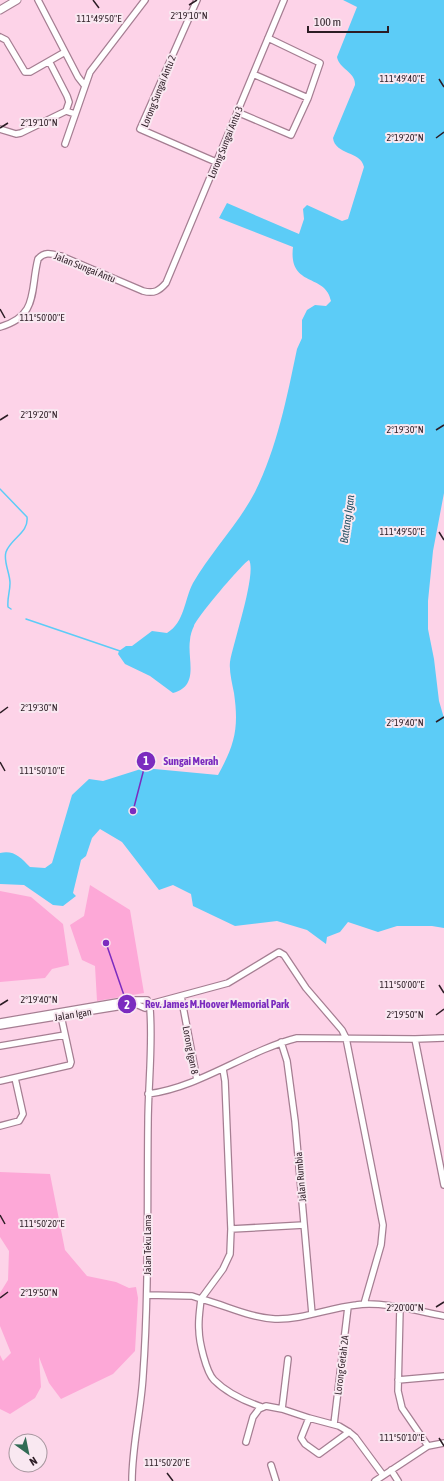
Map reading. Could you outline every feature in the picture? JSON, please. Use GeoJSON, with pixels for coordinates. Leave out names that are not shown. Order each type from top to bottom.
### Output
{"type":"FeatureCollection","features":[{"type":"Feature","properties":{"kind":"main road"},"geometry":{"type":"LineString","coordinates":[[0,10],[16,0]]}},
{"type":"Feature","properties":{"kind":"street"},"geometry":{"type":"LineString","coordinates":[[38,0],[65,52],[85,86]]}},
{"type":"Feature","properties":{"kind":"street"},"geometry":{"type":"LineString","coordinates":[[65,144],[90,72],[145,0]]}},
{"type":"Feature","properties":{"kind":"street","name":"Lorong Sungai Antu 2"},"geometry":{"type":"LineString","coordinates":[[197,0],[140,130],[216,162]]}},
{"type":"Feature","properties":{"kind":"street","name":"Lorong Sungai Antu 3"},"geometry":{"type":"LineString","coordinates":[[166,283],[284,0]]}},
{"type":"Feature","properties":{"kind":"street"},"geometry":{"type":"LineString","coordinates":[[0,37],[6,40],[25,72],[30,72],[65,52]]}},
{"type":"Feature","properties":{"kind":"street"},"geometry":{"type":"LineString","coordinates":[[237,112],[291,136],[308,98],[320,63],[268,38]]}},
{"type":"Feature","properties":{"kind":"street"},"geometry":{"type":"LineString","coordinates":[[49,61],[67,96],[69,102],[66,111]]}},
{"type":"Feature","properties":{"kind":"street"},"geometry":{"type":"LineString","coordinates":[[253,74],[308,98]]}},
{"type":"Feature","properties":{"kind":"street"},"geometry":{"type":"LineString","coordinates":[[0,129],[16,134],[21,133],[66,111],[75,114]]}},
{"type":"Feature","properties":{"kind":"street","name":"Jalan Sungai Antu"},"geometry":{"type":"LineString","coordinates":[[0,328],[16,321],[29,307],[32,299],[38,259],[42,255],[48,253],[61,256],[143,291],[151,293],[160,290],[166,283]]}},
{"type":"Feature","properties":{"kind":"street"},"geometry":{"type":"LineString","coordinates":[[154,1003],[152,1000],[148,1000],[144,1003],[148,1008],[152,1007],[154,1003],[228,983],[278,952],[284,955],[322,1008],[342,1030],[346,1038],[383,1225],[382,1245],[364,1304]]}},
{"type":"Feature","properties":{"kind":"street","name":"Lorong Igan 8"},"geometry":{"type":"LineString","coordinates":[[181,996],[197,1080]]}},
{"type":"Feature","properties":{"kind":"street","name":"Jalan Igan"},"geometry":{"type":"LineString","coordinates":[[0,1022],[129,1000],[148,1000]]}},
{"type":"Feature","properties":{"kind":"street","name":"Jalan Igan"},"geometry":{"type":"LineString","coordinates":[[0,1026],[129,1005],[138,1005],[148,1008]]}},
{"type":"Feature","properties":{"kind":"street","name":"Jalan Teku Lama"},"geometry":{"type":"LineString","coordinates":[[132,1481],[132,1464],[142,1388],[147,1319],[148,1094],[151,1027],[148,1008]]}},
{"type":"Feature","properties":{"kind":"street"},"geometry":{"type":"LineString","coordinates":[[0,1081],[70,1065],[71,1062],[61,1016]]}},
{"type":"Feature","properties":{"kind":"street"},"geometry":{"type":"LineString","coordinates":[[0,1046],[65,1035]]}},
{"type":"Feature","properties":{"kind":"street"},"geometry":{"type":"LineString","coordinates":[[148,1094],[160,1092],[197,1080],[281,1042],[298,1038],[444,1038]]}},
{"type":"Feature","properties":{"kind":"street"},"geometry":{"type":"LineString","coordinates":[[415,1039],[444,1185]]}},
{"type":"Feature","properties":{"kind":"street","name":"Jalan Rumbia"},"geometry":{"type":"LineString","coordinates":[[281,1042],[287,1061],[295,1121],[312,1314]]}},
{"type":"Feature","properties":{"kind":"street"},"geometry":{"type":"LineString","coordinates":[[223,1069],[225,1081],[231,1229],[229,1258],[201,1299],[199,1330],[204,1355],[213,1379],[246,1402],[262,1407],[266,1406],[282,1409],[334,1424],[349,1432],[356,1437],[383,1475]]}},
{"type":"Feature","properties":{"kind":"street"},"geometry":{"type":"LineString","coordinates":[[0,1126],[19,1121],[23,1114],[15,1078]]}},
{"type":"Feature","properties":{"kind":"street"},"geometry":{"type":"LineString","coordinates":[[231,1229],[304,1225]]}},
{"type":"Feature","properties":{"kind":"street"},"geometry":{"type":"LineString","coordinates":[[147,1295],[192,1296],[259,1317],[273,1319],[312,1314],[364,1304],[400,1308],[444,1316]]}},
{"type":"Feature","properties":{"kind":"street","name":"Lorong Getah 2A"},"geometry":{"type":"LineString","coordinates":[[334,1424],[348,1306]]}},
{"type":"Feature","properties":{"kind":"street"},"geometry":{"type":"LineString","coordinates":[[400,1308],[398,1380],[400,1402],[402,1408],[428,1446]]}},
{"type":"Feature","properties":{"kind":"street"},"geometry":{"type":"LineString","coordinates":[[282,1409],[288,1359]]}},
{"type":"Feature","properties":{"kind":"street"},"geometry":{"type":"LineString","coordinates":[[398,1380],[444,1376]]}},
{"type":"Feature","properties":{"kind":"street"},"geometry":{"type":"LineString","coordinates":[[246,1442],[253,1417],[262,1407]]}},
{"type":"Feature","properties":{"kind":"street"},"geometry":{"type":"LineString","coordinates":[[309,1418],[301,1438],[305,1444],[319,1454],[349,1432]]}},
{"type":"Feature","properties":{"kind":"street"},"geometry":{"type":"LineString","coordinates":[[375,1481],[428,1446],[444,1443]]}},
{"type":"Feature","properties":{"kind":"street"},"geometry":{"type":"LineString","coordinates":[[271,1465],[276,1481]]}},
{"type":"Feature","properties":{"kind":"street"},"geometry":{"type":"LineString","coordinates":[[391,1470],[399,1480]]}},
{"type":"Feature","properties":{"kind":"shaded area"},"geometry":{"type":"Polygon","coordinates":[[[90,885],[130,910],[144,993],[97,1001],[95,966],[82,960],[70,925],[84,916],[90,885]]]}},
{"type":"Feature","properties":{"kind":"shaded area"},"geometry":{"type":"Polygon","coordinates":[[[0,891],[31,897],[63,924],[69,965],[52,969],[45,978],[0,982],[0,891]]]}},
{"type":"Feature","properties":{"kind":"shaded area"},"geometry":{"type":"Polygon","coordinates":[[[0,1172],[50,1174],[65,1250],[87,1276],[116,1282],[129,1288],[136,1287],[138,1298],[135,1351],[113,1374],[61,1399],[49,1383],[39,1357],[41,1387],[35,1398],[10,1414],[0,1409],[0,1355],[3,1361],[11,1353],[0,1326],[0,1293],[8,1280],[9,1251],[0,1237],[0,1172]]]}},
{"type":"Feature","properties":{"kind":"water","name":"Batang Igan"},"geometry":{"type":"Polygon","coordinates":[[[343,0],[444,0],[444,493],[433,551],[428,601],[428,629],[434,659],[439,701],[444,718],[444,928],[432,926],[397,926],[378,932],[348,922],[340,932],[327,937],[326,944],[307,930],[277,921],[235,926],[193,906],[191,894],[173,885],[159,890],[122,842],[100,829],[92,838],[86,856],[81,860],[73,893],[76,896],[63,906],[53,905],[24,885],[0,884],[0,853],[13,853],[20,857],[30,867],[45,868],[52,863],[72,795],[89,779],[103,781],[144,768],[218,775],[232,745],[236,726],[236,716],[230,673],[230,662],[250,579],[251,567],[249,560],[220,591],[194,626],[190,638],[189,678],[187,685],[181,690],[173,693],[150,676],[125,664],[118,654],[119,651],[126,646],[132,646],[152,631],[167,633],[173,628],[181,617],[193,583],[248,504],[263,475],[275,440],[297,349],[302,338],[302,320],[307,310],[315,305],[326,306],[331,301],[328,292],[302,275],[296,269],[293,260],[293,247],[219,218],[227,203],[299,234],[304,219],[303,209],[307,205],[342,221],[348,219],[364,167],[358,158],[338,147],[333,138],[355,85],[353,77],[341,65],[337,57],[357,7],[343,0]]]}},
{"type":"Feature","properties":{"kind":"waterway"},"geometry":{"type":"LineString","coordinates":[[0,489],[27,517],[27,523],[23,531],[8,547],[5,556],[10,583],[8,607],[11,609]]}},
{"type":"Feature","properties":{"kind":"waterway"},"geometry":{"type":"LineString","coordinates":[[26,619],[120,651]]}},
{"type":"Feature","properties":{"kind":"place","name":"Sungai Merah"},"geometry":{"type":"Point","coordinates":[133,811]}},
{"type":"Feature","properties":{"kind":"place","name":"Rev. James M.Hoover Memorial Park"},"geometry":{"type":"Point","coordinates":[106,943]}}]}
